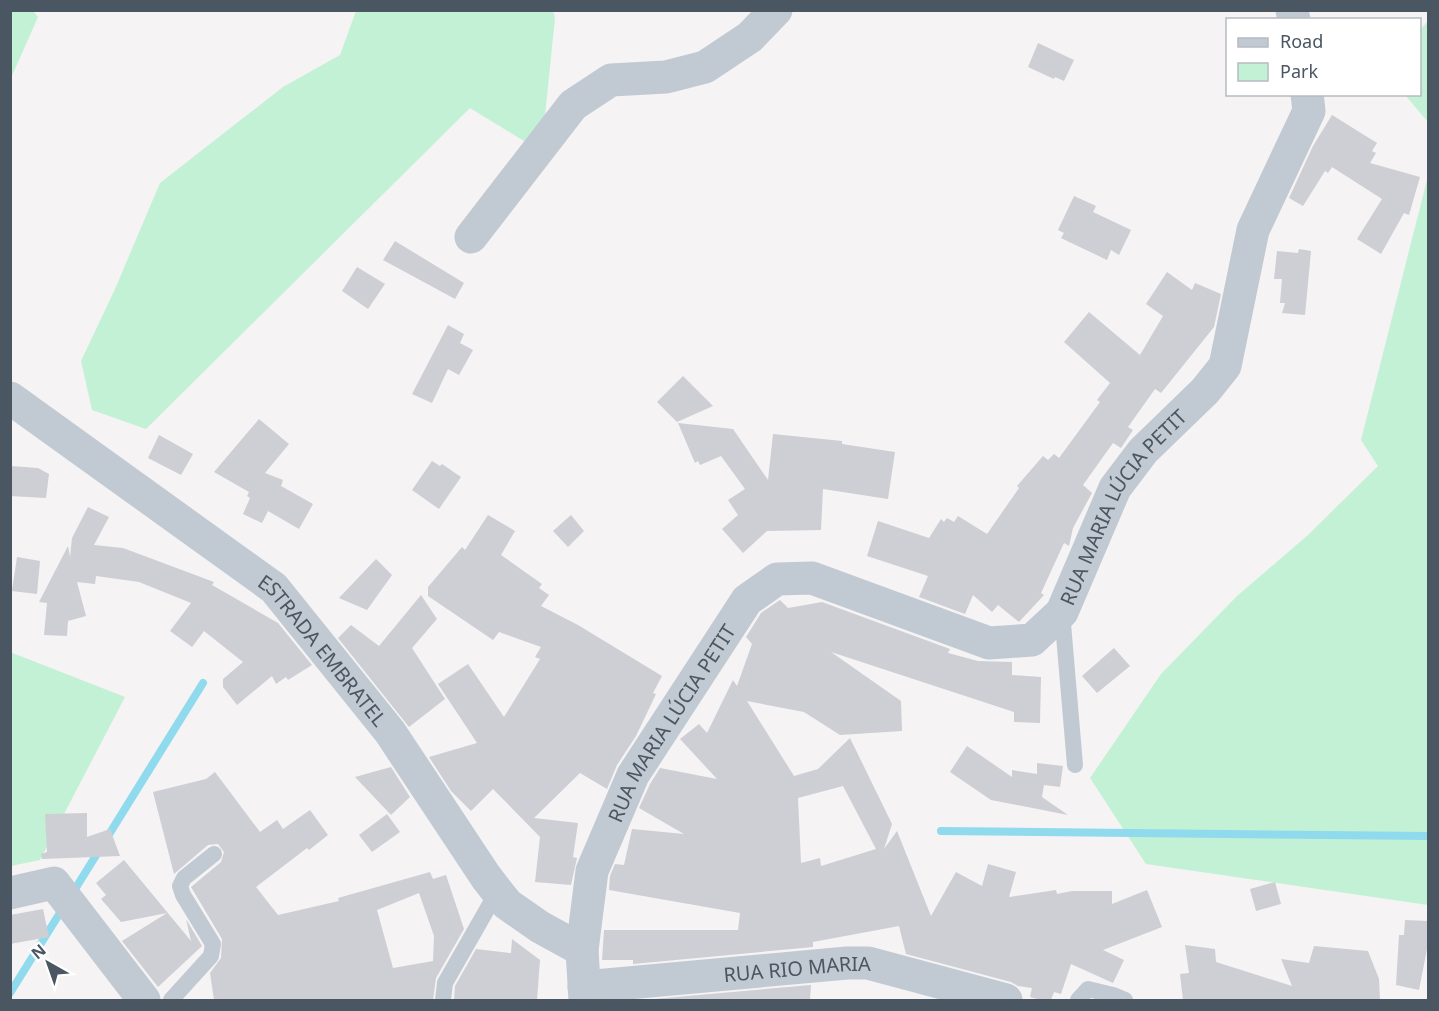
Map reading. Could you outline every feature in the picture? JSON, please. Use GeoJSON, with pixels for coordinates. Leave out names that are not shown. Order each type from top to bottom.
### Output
{"type":"FeatureCollection","features":[{"type":"Feature","properties":{"kind":"street"},"geometry":{"type":"LineString","coordinates":[[471,237],[573,105],[611,80],[666,77],[705,67],[750,37],[776,10]]}},
{"type":"Feature","properties":{"kind":"street","name":"RUA MARIA LÚCIA PETIT"},"geometry":{"type":"LineString","coordinates":[[585,994],[582,950],[592,871],[633,775],[747,600],[777,579],[812,578],[989,643],[1032,640],[1062,612],[1115,488],[1143,451],[1205,391],[1226,366],[1253,230],[1310,111],[1306,96]]}},
{"type":"Feature","properties":{"kind":"street","name":"ESTRADA EMBRATEL"},"geometry":{"type":"LineString","coordinates":[[10,398],[274,588],[390,732],[507,904],[540,927],[582,950]]}},
{"type":"Feature","properties":{"kind":"street"},"geometry":{"type":"LineString","coordinates":[[10,893],[54,883],[144,1000]]}},
{"type":"Feature","properties":{"kind":"street","name":"RUA RIO MARIA"},"geometry":{"type":"LineString","coordinates":[[585,994],[848,963],[868,963],[1006,1000]]}},
{"type":"Feature","properties":{"kind":"lane"},"geometry":{"type":"LineString","coordinates":[[1062,612],[1075,765]]}},
{"type":"Feature","properties":{"kind":"lane"},"geometry":{"type":"LineString","coordinates":[[171,1000],[211,956],[213,944],[183,895],[180,886],[184,878],[214,854]]}},
{"type":"Feature","properties":{"kind":"lane"},"geometry":{"type":"LineString","coordinates":[[443,1000],[445,983],[497,892]]}},
{"type":"Feature","properties":{"kind":"lane"},"geometry":{"type":"LineString","coordinates":[[1078,1000],[1088,989],[1125,1000]]}},
{"type":"Feature","properties":{"kind":"green space"},"geometry":{"type":"Polygon","coordinates":[[[11,10],[33,11],[38,17],[11,78],[11,10]]]}},
{"type":"Feature","properties":{"kind":"green space"},"geometry":{"type":"Polygon","coordinates":[[[356,11],[553,11],[555,18],[544,125],[529,144],[470,108],[146,429],[92,410],[81,361],[115,289],[160,183],[283,87],[340,55],[356,11]]]}},
{"type":"Feature","properties":{"kind":"green space"},"geometry":{"type":"Polygon","coordinates":[[[1428,21],[1428,122],[1406,96],[1421,96],[1421,29],[1428,21]]]}},
{"type":"Feature","properties":{"kind":"green space"},"geometry":{"type":"Polygon","coordinates":[[[1428,176],[1428,905],[1146,864],[1090,778],[1161,674],[1237,596],[1308,535],[1378,466],[1361,440],[1428,176]]]}},
{"type":"Feature","properties":{"kind":"green space"},"geometry":{"type":"Polygon","coordinates":[[[10,652],[125,697],[40,860],[11,866],[10,652]]]}},
{"type":"Feature","properties":{"kind":"building"},"geometry":{"type":"Polygon","coordinates":[[[1038,43],[1074,60],[1064,81],[1028,67],[1038,43]]]}},
{"type":"Feature","properties":{"kind":"building"},"geometry":{"type":"Polygon","coordinates":[[[1332,115],[1377,143],[1372,151],[1376,153],[1370,163],[1420,177],[1409,215],[1404,213],[1381,254],[1357,239],[1382,199],[1332,167],[1328,173],[1325,171],[1303,206],[1289,198],[1313,146],[1332,115]]]}},
{"type":"Feature","properties":{"kind":"building"},"geometry":{"type":"Polygon","coordinates":[[[1074,196],[1096,206],[1093,212],[1131,230],[1119,255],[1111,250],[1107,260],[1061,238],[1064,233],[1058,230],[1074,196]]]}},
{"type":"Feature","properties":{"kind":"building"},"geometry":{"type":"Polygon","coordinates":[[[395,241],[464,283],[455,299],[383,260],[395,241]]]}},
{"type":"Feature","properties":{"kind":"building"},"geometry":{"type":"Polygon","coordinates":[[[1299,249],[1311,251],[1305,315],[1282,313],[1285,303],[1280,303],[1282,279],[1274,279],[1277,251],[1298,253],[1299,249]]]}},
{"type":"Feature","properties":{"kind":"building"},"geometry":{"type":"Polygon","coordinates":[[[357,267],[385,284],[368,309],[342,291],[357,267]]]}},
{"type":"Feature","properties":{"kind":"building"},"geometry":{"type":"Polygon","coordinates":[[[1167,272],[1192,290],[1195,283],[1221,294],[1214,327],[1161,393],[1155,389],[1128,427],[1133,430],[1121,448],[1113,443],[1083,485],[1092,493],[1073,528],[1069,546],[1064,543],[1041,593],[1044,595],[1019,622],[998,605],[992,612],[973,595],[965,614],[919,597],[928,576],[867,556],[878,521],[929,538],[941,519],[944,522],[947,518],[954,522],[958,516],[987,534],[1019,488],[1017,486],[1043,456],[1048,460],[1054,454],[1059,458],[1100,402],[1097,400],[1110,383],[1064,342],[1089,312],[1140,355],[1163,316],[1146,304],[1167,272]]]}},
{"type":"Feature","properties":{"kind":"building"},"geometry":{"type":"Polygon","coordinates":[[[448,325],[464,334],[460,343],[473,350],[459,375],[448,369],[432,403],[412,394],[448,325]]]}},
{"type":"Feature","properties":{"kind":"building"},"geometry":{"type":"Polygon","coordinates":[[[683,376],[713,406],[677,422],[657,402],[683,376]]]}},
{"type":"Feature","properties":{"kind":"building"},"geometry":{"type":"Polygon","coordinates":[[[259,419],[289,444],[265,473],[283,480],[281,486],[313,504],[299,529],[268,511],[262,523],[243,514],[250,498],[247,496],[249,492],[214,472],[259,419]]]}},
{"type":"Feature","properties":{"kind":"building"},"geometry":{"type":"Polygon","coordinates":[[[678,423],[733,429],[768,480],[773,434],[842,441],[842,444],[895,452],[888,499],[823,489],[821,530],[767,531],[743,553],[722,529],[738,515],[728,500],[745,489],[721,456],[700,465],[698,461],[695,463],[678,423]]]}},
{"type":"Feature","properties":{"kind":"building"},"geometry":{"type":"Polygon","coordinates":[[[159,435],[193,454],[181,475],[148,458],[159,435]]]}},
{"type":"Feature","properties":{"kind":"building"},"geometry":{"type":"Polygon","coordinates":[[[432,461],[440,466],[442,464],[461,477],[439,509],[412,490],[432,461]]]}},
{"type":"Feature","properties":{"kind":"building"},"geometry":{"type":"Polygon","coordinates":[[[11,466],[38,468],[49,474],[46,498],[10,496],[11,466]]]}},
{"type":"Feature","properties":{"kind":"building"},"geometry":{"type":"Polygon","coordinates":[[[88,507],[109,517],[94,545],[123,548],[214,582],[212,585],[278,623],[312,665],[288,680],[286,677],[276,684],[272,676],[237,705],[223,687],[223,679],[243,662],[204,631],[192,647],[170,631],[191,603],[139,582],[96,576],[95,584],[77,582],[86,616],[68,621],[67,636],[44,635],[47,603],[39,602],[68,546],[70,557],[72,538],[88,507]]]}},
{"type":"Feature","properties":{"kind":"building"},"geometry":{"type":"Polygon","coordinates":[[[488,515],[515,531],[501,555],[542,584],[539,588],[549,595],[541,606],[578,625],[662,676],[636,736],[617,765],[607,789],[580,773],[534,818],[578,823],[573,857],[577,858],[571,885],[535,882],[540,837],[493,789],[471,811],[451,791],[429,757],[477,743],[438,684],[468,664],[504,717],[540,659],[535,657],[541,647],[499,632],[493,640],[428,596],[428,587],[462,547],[465,550],[488,515]]]}},
{"type":"Feature","properties":{"kind":"building"},"geometry":{"type":"Polygon","coordinates":[[[571,515],[584,531],[568,547],[553,531],[571,515]]]}},
{"type":"Feature","properties":{"kind":"building"},"geometry":{"type":"Polygon","coordinates":[[[17,557],[40,561],[37,594],[12,591],[17,557]]]}},
{"type":"Feature","properties":{"kind":"building"},"geometry":{"type":"Polygon","coordinates":[[[376,559],[392,575],[367,610],[339,598],[376,559]]]}},
{"type":"Feature","properties":{"kind":"building"},"geometry":{"type":"Polygon","coordinates":[[[421,595],[437,619],[412,648],[445,699],[409,727],[338,638],[351,625],[379,646],[421,595]]]}},
{"type":"Feature","properties":{"kind":"building"},"geometry":{"type":"Polygon","coordinates":[[[780,600],[788,608],[822,602],[950,649],[948,653],[978,661],[1012,662],[1012,675],[1041,677],[1040,723],[1014,722],[1014,712],[831,652],[901,701],[902,731],[840,735],[804,712],[747,701],[794,776],[818,769],[850,738],[892,824],[884,849],[897,831],[931,916],[956,872],[982,886],[988,864],[1016,872],[1009,897],[1056,890],[1057,894],[1072,891],[1112,891],[1112,904],[1147,890],[1162,927],[1103,950],[1124,960],[1113,983],[1071,964],[1061,994],[1054,992],[1051,1000],[1041,1000],[1030,997],[1032,988],[906,954],[899,926],[813,942],[813,947],[633,964],[633,960],[602,960],[604,930],[738,930],[740,913],[609,890],[610,876],[615,864],[624,865],[632,829],[684,834],[639,808],[660,768],[717,779],[680,739],[699,724],[707,733],[733,680],[737,686],[752,644],[746,637],[761,613],[780,600]],[[843,786],[798,798],[801,863],[820,858],[821,866],[876,849],[843,786]]]}},
{"type":"Feature","properties":{"kind":"building"},"geometry":{"type":"Polygon","coordinates":[[[1114,648],[1130,666],[1097,693],[1082,676],[1114,648]]]}},
{"type":"Feature","properties":{"kind":"building"},"geometry":{"type":"Polygon","coordinates":[[[967,746],[1012,777],[1012,770],[1037,774],[1037,763],[1063,766],[1060,787],[1044,785],[1042,797],[1068,815],[991,800],[950,772],[967,746]]]}},
{"type":"Feature","properties":{"kind":"building"},"geometry":{"type":"Polygon","coordinates":[[[391,767],[410,797],[391,815],[355,777],[391,767]]]}},
{"type":"Feature","properties":{"kind":"building"},"geometry":{"type":"Polygon","coordinates":[[[215,772],[260,832],[277,820],[283,829],[310,810],[328,835],[256,887],[278,915],[339,901],[338,898],[430,872],[433,879],[446,875],[464,929],[436,978],[433,1000],[214,1000],[210,973],[221,958],[222,939],[191,887],[221,862],[224,852],[218,844],[208,845],[174,874],[153,792],[206,779],[215,772]],[[419,893],[377,910],[393,968],[433,961],[434,936],[419,893]]]}},
{"type":"Feature","properties":{"kind":"building"},"geometry":{"type":"Polygon","coordinates":[[[87,813],[87,837],[110,829],[120,856],[42,859],[41,854],[47,852],[45,814],[87,813]]]}},
{"type":"Feature","properties":{"kind":"building"},"geometry":{"type":"Polygon","coordinates":[[[387,814],[400,832],[372,852],[359,835],[387,814]]]}},
{"type":"Feature","properties":{"kind":"building"},"geometry":{"type":"Polygon","coordinates":[[[124,860],[191,941],[186,919],[202,946],[158,987],[122,941],[167,913],[121,922],[101,899],[106,895],[96,883],[124,860]]]}},
{"type":"Feature","properties":{"kind":"building"},"geometry":{"type":"Polygon","coordinates":[[[1275,882],[1281,904],[1256,911],[1250,889],[1275,882]]]}},
{"type":"Feature","properties":{"kind":"building"},"geometry":{"type":"Polygon","coordinates":[[[43,909],[49,937],[10,944],[10,915],[43,909]]]}},
{"type":"Feature","properties":{"kind":"building"},"geometry":{"type":"Polygon","coordinates":[[[1405,920],[1428,921],[1428,944],[1419,990],[1396,985],[1399,935],[1404,935],[1405,920]]]}},
{"type":"Feature","properties":{"kind":"building"},"geometry":{"type":"Polygon","coordinates":[[[512,939],[540,960],[537,1000],[454,1000],[455,986],[476,949],[511,953],[512,939]]]}},
{"type":"Feature","properties":{"kind":"building"},"geometry":{"type":"Polygon","coordinates":[[[1185,945],[1215,949],[1216,962],[1292,986],[1281,959],[1309,963],[1314,946],[1368,951],[1379,979],[1380,1000],[1183,1000],[1180,974],[1189,973],[1185,945]]]}},
{"type":"Feature","properties":{"kind":"building"},"geometry":{"type":"Polygon","coordinates":[[[811,985],[810,1000],[642,1000],[811,985]]]}},
{"type":"Feature","properties":{"kind":"waterway"},"geometry":{"type":"LineString","coordinates":[[72,894],[203,683]]}},
{"type":"Feature","properties":{"kind":"waterway"},"geometry":{"type":"LineString","coordinates":[[941,831],[1428,836]]}},
{"type":"Feature","properties":{"kind":"waterway"},"geometry":{"type":"LineString","coordinates":[[10,993],[63,908]]}}]}
